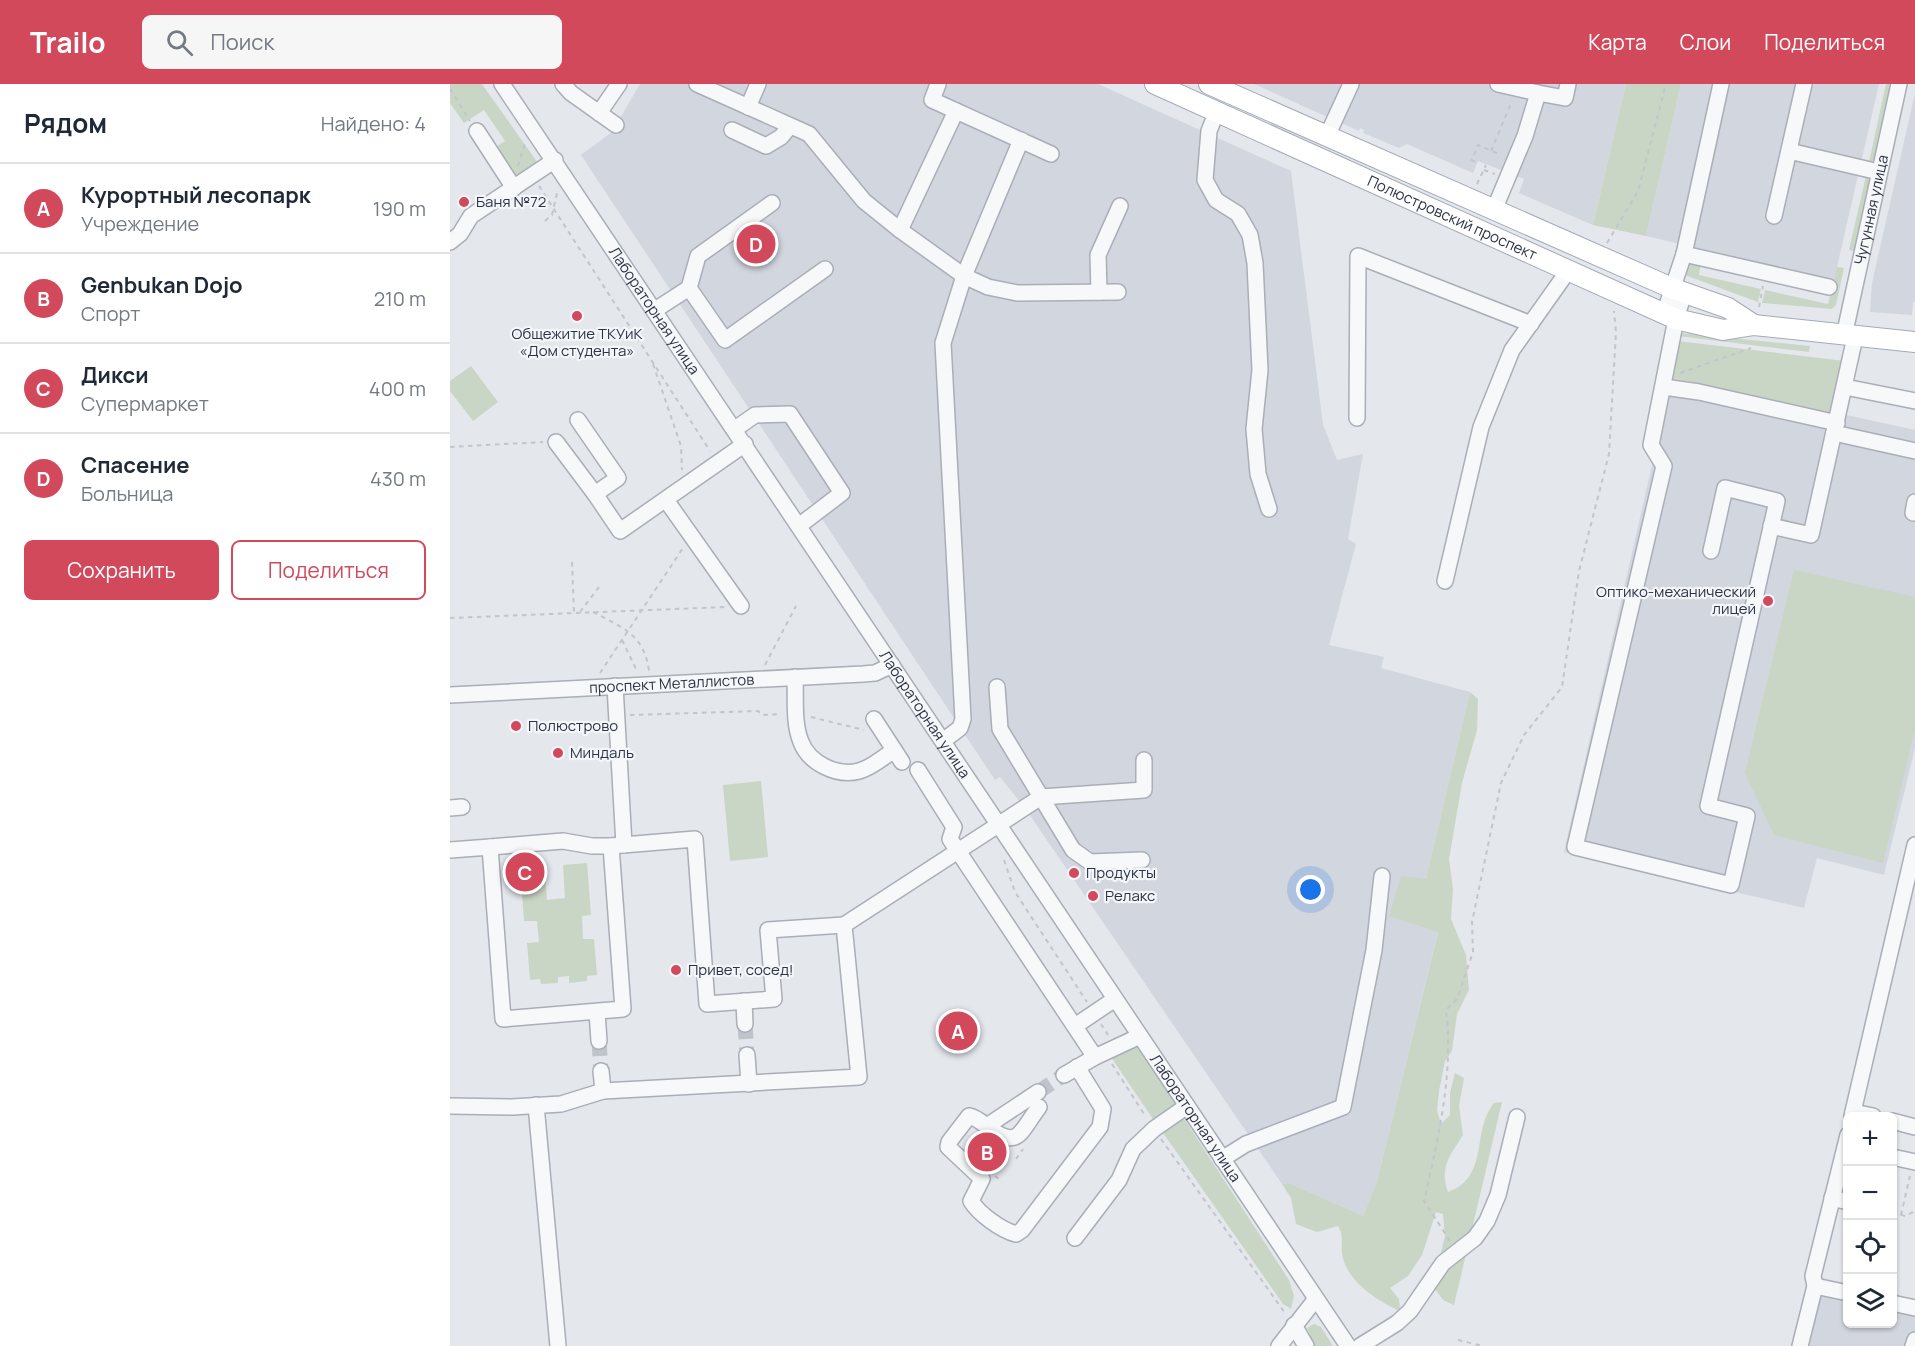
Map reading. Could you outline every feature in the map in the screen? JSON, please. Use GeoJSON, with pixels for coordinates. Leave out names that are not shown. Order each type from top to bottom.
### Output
{"type":"FeatureCollection","features":[{"type":"Feature","properties":{"kind":"main road","name":"Полюстровский проспект"},"geometry":{"type":"LineString","coordinates":[[1155,84],[1670,316],[1723,330],[1756,316]]}},
{"type":"Feature","properties":{"kind":"main road","name":"Полюстровский проспект"},"geometry":{"type":"LineString","coordinates":[[1209,84],[1328,134],[1419,177],[1679,291],[1756,316],[1849,336],[1915,342]]}},
{"type":"Feature","properties":{"kind":"main road"},"geometry":{"type":"LineString","coordinates":[[1410,198],[1419,177]]}},
{"type":"Feature","properties":{"kind":"street","name":"Лабораторная улица"},"geometry":{"type":"LineString","coordinates":[[502,84],[746,444],[1348,1346]]}},
{"type":"Feature","properties":{"kind":"street"},"geometry":{"type":"LineString","coordinates":[[563,84],[616,125]]}},
{"type":"Feature","properties":{"kind":"street"},"geometry":{"type":"LineString","coordinates":[[599,113],[619,84]]}},
{"type":"Feature","properties":{"kind":"street"},"geometry":{"type":"LineString","coordinates":[[697,84],[809,134],[864,201],[964,276],[988,287],[1017,293],[1118,292]]}},
{"type":"Feature","properties":{"kind":"street"},"geometry":{"type":"LineString","coordinates":[[748,107],[758,84]]}},
{"type":"Feature","properties":{"kind":"street"},"geometry":{"type":"LineString","coordinates":[[938,84],[932,100],[1051,154]]}},
{"type":"Feature","properties":{"kind":"street"},"geometry":{"type":"LineString","coordinates":[[1498,84],[1565,98],[1568,84]]}},
{"type":"Feature","properties":{"kind":"street"},"geometry":{"type":"LineString","coordinates":[[1710,551],[1725,488],[1777,501],[1708,806],[1747,816],[1731,885],[1575,846],[1664,465],[1651,445],[1665,383],[1670,316],[1679,291],[1684,254],[1721,84]]}},
{"type":"Feature","properties":{"kind":"street"},"geometry":{"type":"LineString","coordinates":[[1774,216],[1804,84]]}},
{"type":"Feature","properties":{"kind":"street","name":"Чугунная улица"},"geometry":{"type":"LineString","coordinates":[[1772,526],[1811,535],[1845,387],[1849,336],[1899,84]]}},
{"type":"Feature","properties":{"kind":"street"},"geometry":{"type":"LineString","coordinates":[[1328,134],[1346,86]]}},
{"type":"Feature","properties":{"kind":"street"},"geometry":{"type":"LineString","coordinates":[[1494,210],[1525,136],[1538,93]]}},
{"type":"Feature","properties":{"kind":"street"},"geometry":{"type":"LineString","coordinates":[[900,230],[956,111]]}},
{"type":"Feature","properties":{"kind":"street"},"geometry":{"type":"LineString","coordinates":[[1217,111],[1208,139],[1205,180],[1216,200],[1238,214],[1250,235],[1255,263],[1260,369],[1255,440],[1258,474],[1269,509]]}},
{"type":"Feature","properties":{"kind":"street"},"geometry":{"type":"LineString","coordinates":[[732,130],[766,146],[781,137],[790,126]]}},
{"type":"Feature","properties":{"kind":"street"},"geometry":{"type":"LineString","coordinates":[[477,131],[514,188]]}},
{"type":"Feature","properties":{"kind":"street"},"geometry":{"type":"LineString","coordinates":[[943,741],[960,728],[963,719],[943,343],[964,276],[1021,140]]}},
{"type":"Feature","properties":{"kind":"street"},"geometry":{"type":"LineString","coordinates":[[1789,151],[1880,172]]}},
{"type":"Feature","properties":{"kind":"street"},"geometry":{"type":"LineString","coordinates":[[450,242],[460,234],[471,216],[555,160]]}},
{"type":"Feature","properties":{"kind":"street"},"geometry":{"type":"LineString","coordinates":[[655,310],[689,288],[698,256],[772,204]]}},
{"type":"Feature","properties":{"kind":"street"},"geometry":{"type":"LineString","coordinates":[[1098,292],[1098,255],[1120,206]]}},
{"type":"Feature","properties":{"kind":"street"},"geometry":{"type":"LineString","coordinates":[[1684,254],[1829,287]]}},
{"type":"Feature","properties":{"kind":"street"},"geometry":{"type":"LineString","coordinates":[[1357,418],[1358,256],[1531,324]]}},
{"type":"Feature","properties":{"kind":"street"},"geometry":{"type":"LineString","coordinates":[[689,288],[725,340],[825,269]]}},
{"type":"Feature","properties":{"kind":"street"},"geometry":{"type":"LineString","coordinates":[[1445,581],[1481,426],[1512,350],[1568,271]]}},
{"type":"Feature","properties":{"kind":"street"},"geometry":{"type":"LineString","coordinates":[[1665,383],[1915,451]]}},
{"type":"Feature","properties":{"kind":"street"},"geometry":{"type":"LineString","coordinates":[[1845,387],[1915,401]]}},
{"type":"Feature","properties":{"kind":"street"},"geometry":{"type":"LineString","coordinates":[[735,429],[755,415],[790,414],[842,493],[800,525]]}},
{"type":"Feature","properties":{"kind":"street"},"geometry":{"type":"LineString","coordinates":[[578,420],[618,478],[595,494]]}},
{"type":"Feature","properties":{"kind":"street"},"geometry":{"type":"LineString","coordinates":[[556,442],[620,531],[746,444]]}},
{"type":"Feature","properties":{"kind":"street"},"geometry":{"type":"LineString","coordinates":[[666,500],[741,606]]}},
{"type":"Feature","properties":{"kind":"street","name":"проспект Металлистов"},"geometry":{"type":"LineString","coordinates":[[450,695],[875,673],[892,665]]}},
{"type":"Feature","properties":{"kind":"street"},"geometry":{"type":"LineString","coordinates":[[795,677],[801,742],[808,754],[832,770],[845,773],[860,771],[898,756],[874,719]]}},
{"type":"Feature","properties":{"kind":"street"},"geometry":{"type":"LineString","coordinates":[[490,847],[503,1019],[623,1010],[615,686]]}},
{"type":"Feature","properties":{"kind":"street"},"geometry":{"type":"LineString","coordinates":[[998,687],[1000,729],[1073,850],[1090,862],[1142,860]]}},
{"type":"Feature","properties":{"kind":"street"},"geometry":{"type":"LineString","coordinates":[[450,850],[563,841],[592,846],[695,840],[707,1004],[774,999],[768,930],[844,925],[1041,797],[1144,790],[1144,760]]}},
{"type":"Feature","properties":{"kind":"street"},"geometry":{"type":"LineString","coordinates":[[918,770],[954,827],[950,839],[958,852],[1075,1026],[1100,1055]]}},
{"type":"Feature","properties":{"kind":"street"},"geometry":{"type":"LineString","coordinates":[[1853,1112],[1885,944],[1915,845]]}},
{"type":"Feature","properties":{"kind":"street"},"geometry":{"type":"LineString","coordinates":[[1222,1160],[1246,1144],[1343,1107],[1374,950],[1382,876]]}},
{"type":"Feature","properties":{"kind":"street"},"geometry":{"type":"LineString","coordinates":[[450,1106],[536,1106],[561,1104],[603,1091],[859,1077],[844,925]]}},
{"type":"Feature","properties":{"kind":"street"},"geometry":{"type":"LineString","coordinates":[[1075,1026],[1115,999]]}},
{"type":"Feature","properties":{"kind":"street"},"geometry":{"type":"LineString","coordinates":[[744,1001],[745,1024]]}},
{"type":"Feature","properties":{"kind":"street"},"geometry":{"type":"LineString","coordinates":[[597,1012],[599,1041]]}},
{"type":"Feature","properties":{"kind":"street"},"geometry":{"type":"LineString","coordinates":[[987,1126],[1038,1103],[1018,1136],[1011,1140],[1003,1138],[969,1116],[949,1142],[948,1147],[982,1179],[971,1202],[975,1208],[1008,1232],[1016,1233],[1022,1230],[1101,1127],[1103,1108],[1070,1071],[1140,1036]]}},
{"type":"Feature","properties":{"kind":"street"},"geometry":{"type":"LineString","coordinates":[[747,1055],[749,1084]]}},
{"type":"Feature","properties":{"kind":"street"},"geometry":{"type":"LineString","coordinates":[[601,1071],[603,1091]]}},
{"type":"Feature","properties":{"kind":"street"},"geometry":{"type":"LineString","coordinates":[[536,1106],[558,1346]]}},
{"type":"Feature","properties":{"kind":"street"},"geometry":{"type":"LineString","coordinates":[[1075,1238],[1119,1180],[1133,1149],[1154,1129],[1187,1107]]}},
{"type":"Feature","properties":{"kind":"street"},"geometry":{"type":"LineString","coordinates":[[1360,1346],[1397,1323],[1410,1311],[1443,1263],[1455,1251],[1475,1238],[1487,1221],[1497,1195],[1517,1117]]}},
{"type":"Feature","properties":{"kind":"street"},"geometry":{"type":"LineString","coordinates":[[1897,1122],[1915,1126]]}},
{"type":"Feature","properties":{"kind":"street"},"geometry":{"type":"LineString","coordinates":[[1800,1346],[1843,1155]]}},
{"type":"Feature","properties":{"kind":"street"},"geometry":{"type":"LineString","coordinates":[[1897,1158],[1914,1162]]}},
{"type":"Feature","properties":{"kind":"street"},"geometry":{"type":"LineString","coordinates":[[1832,1198],[1843,1201]]}},
{"type":"Feature","properties":{"kind":"street"},"geometry":{"type":"LineString","coordinates":[[1815,1286],[1843,1292]]}},
{"type":"Feature","properties":{"kind":"street"},"geometry":{"type":"LineString","coordinates":[[1279,1346],[1316,1300]]}},
{"type":"Feature","properties":{"kind":"street"},"geometry":{"type":"LineString","coordinates":[[1897,1304],[1915,1308]]}},
{"type":"Feature","properties":{"kind":"street"},"geometry":{"type":"LineString","coordinates":[[1294,1325],[1306,1346]]}},
{"type":"Feature","properties":{"kind":"street"},"geometry":{"type":"LineString","coordinates":[[1914,1346],[1915,1340]]}},
{"type":"Feature","properties":{"kind":"path"},"geometry":{"type":"LineString","coordinates":[[1599,256],[1638,191],[1666,84]]}},
{"type":"Feature","properties":{"kind":"path"},"geometry":{"type":"LineString","coordinates":[[1491,151],[1517,88]]}},
{"type":"Feature","properties":{"kind":"path"},"geometry":{"type":"LineString","coordinates":[[450,89],[477,131]]}},
{"type":"Feature","properties":{"kind":"path"},"geometry":{"type":"LineString","coordinates":[[514,188],[514,179],[526,140]]}},
{"type":"Feature","properties":{"kind":"path"},"geometry":{"type":"LineString","coordinates":[[1475,162],[1472,160],[1478,145],[1507,157]]}},
{"type":"Feature","properties":{"kind":"path"},"geometry":{"type":"LineString","coordinates":[[1477,186],[1486,165]]}},
{"type":"Feature","properties":{"kind":"path"},"geometry":{"type":"LineString","coordinates":[[532,176],[718,463]]}},
{"type":"Feature","properties":{"kind":"path"},"geometry":{"type":"LineString","coordinates":[[545,221],[552,215],[558,187]]}},
{"type":"Feature","properties":{"kind":"path"},"geometry":{"type":"LineString","coordinates":[[1756,316],[1763,289]]}},
{"type":"Feature","properties":{"kind":"path"},"geometry":{"type":"LineString","coordinates":[[1455,1251],[1445,1230],[1424,1201],[1444,1098],[1449,1039],[1446,1010],[1457,999],[1473,952],[1472,922],[1502,783],[1524,735],[1563,687],[1579,571],[1609,454],[1617,332],[1614,311]]}},
{"type":"Feature","properties":{"kind":"path"},"geometry":{"type":"LineString","coordinates":[[1665,383],[1751,348]]}},
{"type":"Feature","properties":{"kind":"path"},"geometry":{"type":"LineString","coordinates":[[651,359],[681,446],[683,488]]}},
{"type":"Feature","properties":{"kind":"path"},"geometry":{"type":"LineString","coordinates":[[450,447],[556,442]]}},
{"type":"Feature","properties":{"kind":"path"},"geometry":{"type":"LineString","coordinates":[[599,673],[691,535]]}},
{"type":"Feature","properties":{"kind":"path"},"geometry":{"type":"LineString","coordinates":[[572,562],[574,612]]}},
{"type":"Feature","properties":{"kind":"path"},"geometry":{"type":"LineString","coordinates":[[580,612],[599,587]]}},
{"type":"Feature","properties":{"kind":"path"},"geometry":{"type":"LineString","coordinates":[[450,618],[741,606]]}},
{"type":"Feature","properties":{"kind":"path"},"geometry":{"type":"LineString","coordinates":[[765,665],[796,606]]}},
{"type":"Feature","properties":{"kind":"path"},"geometry":{"type":"LineString","coordinates":[[591,611],[628,630],[642,644],[647,653],[650,671]]}},
{"type":"Feature","properties":{"kind":"path"},"geometry":{"type":"LineString","coordinates":[[622,640],[637,671]]}},
{"type":"Feature","properties":{"kind":"path"},"geometry":{"type":"LineString","coordinates":[[630,714],[758,711],[762,715],[797,714],[885,736]]}},
{"type":"Feature","properties":{"kind":"path"},"geometry":{"type":"LineString","coordinates":[[1004,860],[1015,892],[1109,1036],[1100,1055],[1294,1325]]}},
{"type":"Feature","properties":{"kind":"path"},"geometry":{"type":"LineString","coordinates":[[1016,1159],[1021,1152]]}},
{"type":"Feature","properties":{"kind":"path"},"geometry":{"type":"LineString","coordinates":[[1901,1215],[1914,1162]]}},
{"type":"Feature","properties":{"kind":"path"},"geometry":{"type":"LineString","coordinates":[[1910,1178],[1915,1179]]}},
{"type":"Feature","properties":{"kind":"path"},"geometry":{"type":"LineString","coordinates":[[1897,1214],[1901,1215],[1915,1210]]}},
{"type":"Feature","properties":{"kind":"path"},"geometry":{"type":"LineString","coordinates":[[1458,1340],[1483,1346]]}},
{"type":"Feature","properties":{"kind":"shaded area"},"geometry":{"type":"Polygon","coordinates":[[[640,84],[1098,84],[1291,171],[1323,425],[1337,460],[1363,454],[1348,539],[1356,544],[1329,645],[1384,657],[1381,668],[1470,692],[1426,879],[1389,915],[1438,931],[1377,1182],[1363,1216],[1289,1183],[1282,1184],[1025,808],[1000,777],[995,780],[581,155],[612,132],[640,84]]]}},
{"type":"Feature","properties":{"kind":"shaded area"},"geometry":{"type":"Polygon","coordinates":[[[1254,84],[1626,84],[1593,225],[1519,193],[1524,179],[1478,161],[1473,173],[1407,144],[1399,148],[1363,133],[1364,130],[1360,128],[1359,131],[1254,84]]]}},
{"type":"Feature","properties":{"kind":"shaded area"},"geometry":{"type":"Polygon","coordinates":[[[1681,84],[1879,84],[1834,280],[1646,236],[1681,84]]]}},
{"type":"Feature","properties":{"kind":"shaded area"},"geometry":{"type":"Polygon","coordinates":[[[1915,93],[1915,302],[1913,302],[1912,315],[1870,312],[1872,283],[1915,93]]]}},
{"type":"Feature","properties":{"kind":"shaded area","name":"Оптико-механический лицей"},"geometry":{"type":"Polygon","coordinates":[[[1672,377],[1915,430],[1915,748],[1884,875],[1817,858],[1804,908],[1564,852],[1672,377]]]}},
{"type":"Feature","properties":{"kind":"shaded area"},"geometry":{"type":"Polygon","coordinates":[[[1822,1278],[1843,1283],[1843,1328],[1897,1328],[1897,1296],[1915,1300],[1915,1346],[1805,1346],[1822,1278]]]}},
{"type":"Feature","properties":{"kind":"green space"},"geometry":{"type":"Polygon","coordinates":[[[450,84],[482,84],[540,166],[516,182],[494,148],[505,141],[484,110],[464,123],[450,103],[450,84]]]}},
{"type":"Feature","properties":{"kind":"green space"},"geometry":{"type":"Polygon","coordinates":[[[1626,84],[1681,84],[1646,236],[1593,225],[1626,84]]]}},
{"type":"Feature","properties":{"kind":"green space"},"geometry":{"type":"Polygon","coordinates":[[[1886,84],[1891,84],[1874,160],[1869,162],[1886,84]]]}},
{"type":"Feature","properties":{"kind":"green space"},"geometry":{"type":"Polygon","coordinates":[[[1866,176],[1870,180],[1854,251],[1849,250],[1866,176]]]}},
{"type":"Feature","properties":{"kind":"green space"},"geometry":{"type":"Polygon","coordinates":[[[1701,261],[1699,275],[1761,289],[1758,302],[1682,274],[1685,263],[1701,261]]]}},
{"type":"Feature","properties":{"kind":"green space"},"geometry":{"type":"Polygon","coordinates":[[[1837,267],[1844,268],[1836,305],[1832,309],[1762,303],[1765,290],[1828,304],[1837,267]]]}},
{"type":"Feature","properties":{"kind":"green space"},"geometry":{"type":"Polygon","coordinates":[[[1681,333],[1810,346],[1809,352],[1678,336],[1681,333]]]}},
{"type":"Feature","properties":{"kind":"green space"},"geometry":{"type":"Polygon","coordinates":[[[1677,341],[1844,361],[1832,414],[1672,377],[1677,341]]]}},
{"type":"Feature","properties":{"kind":"green space"},"geometry":{"type":"Polygon","coordinates":[[[471,366],[498,402],[473,421],[450,391],[450,381],[471,366]]]}},
{"type":"Feature","properties":{"kind":"green space"},"geometry":{"type":"Polygon","coordinates":[[[1794,570],[1915,597],[1915,729],[1883,863],[1774,835],[1745,773],[1794,570]]]}},
{"type":"Feature","properties":{"kind":"green space"},"geometry":{"type":"Polygon","coordinates":[[[1470,692],[1478,699],[1477,730],[1462,783],[1449,859],[1453,889],[1451,919],[1466,955],[1469,990],[1457,1014],[1452,1051],[1445,1061],[1437,1110],[1441,1124],[1450,1115],[1450,1093],[1455,1073],[1464,1078],[1459,1106],[1463,1135],[1445,1169],[1448,1192],[1461,1185],[1470,1176],[1475,1165],[1487,1114],[1494,1103],[1502,1102],[1454,1305],[1443,1300],[1433,1286],[1445,1236],[1443,1214],[1436,1212],[1422,1255],[1408,1276],[1390,1288],[1399,1299],[1400,1311],[1372,1295],[1349,1272],[1344,1263],[1342,1236],[1338,1226],[1317,1232],[1296,1224],[1291,1198],[1282,1184],[1289,1183],[1363,1216],[1377,1182],[1438,932],[1389,916],[1401,876],[1426,879],[1470,692]]]}},
{"type":"Feature","properties":{"kind":"green space"},"geometry":{"type":"Polygon","coordinates":[[[761,781],[768,857],[730,861],[723,785],[761,781]]]}},
{"type":"Feature","properties":{"kind":"green space"},"geometry":{"type":"Polygon","coordinates":[[[587,863],[591,915],[582,916],[583,939],[594,939],[597,975],[587,976],[587,981],[569,983],[569,976],[558,977],[558,983],[541,984],[540,979],[530,980],[527,943],[539,942],[537,921],[524,921],[520,867],[544,865],[547,900],[565,898],[563,865],[587,863]]]}},
{"type":"Feature","properties":{"kind":"green space"},"geometry":{"type":"Polygon","coordinates":[[[1139,1045],[1175,1100],[1175,1105],[1155,1122],[1111,1057],[1139,1045]]]}},
{"type":"Feature","properties":{"kind":"green space"},"geometry":{"type":"Polygon","coordinates":[[[1178,1117],[1185,1120],[1289,1280],[1294,1296],[1291,1309],[1283,1304],[1161,1130],[1178,1117]]]}},
{"type":"Feature","properties":{"kind":"green space"},"geometry":{"type":"Polygon","coordinates":[[[1314,1324],[1321,1327],[1333,1346],[1315,1346],[1307,1328],[1314,1324]]]}},
{"type":"Feature","properties":{"kind":"tunnel"},"geometry":{"type":"LineString","coordinates":[[745,1024],[747,1055]]}},
{"type":"Feature","properties":{"kind":"tunnel"},"geometry":{"type":"LineString","coordinates":[[599,1041],[601,1071]]}},
{"type":"Feature","properties":{"kind":"tunnel"},"geometry":{"type":"LineString","coordinates":[[1038,1092],[1064,1075]]}},
{"type":"Feature","properties":{"kind":"place","name":"Баня №72"},"geometry":{"type":"Point","coordinates":[464,202]}},
{"type":"Feature","properties":{"kind":"place","name":"Спасение"},"geometry":{"type":"Point","coordinates":[756,244]}},
{"type":"Feature","properties":{"kind":"place","name":"Общежитие ТКУиК «Дом студента»"},"geometry":{"type":"Point","coordinates":[577,316]}},
{"type":"Feature","properties":{"kind":"place","name":"Оптико-механический лицей"},"geometry":{"type":"Point","coordinates":[1768,601]}},
{"type":"Feature","properties":{"kind":"place","name":"Полюстрово"},"geometry":{"type":"Point","coordinates":[516,726]}},
{"type":"Feature","properties":{"kind":"place","name":"Миндаль"},"geometry":{"type":"Point","coordinates":[558,753]}},
{"type":"Feature","properties":{"kind":"place","name":"Дикси"},"geometry":{"type":"Point","coordinates":[525,872]}},
{"type":"Feature","properties":{"kind":"place","name":"Продукты"},"geometry":{"type":"Point","coordinates":[1074,873]}},
{"type":"Feature","properties":{"kind":"place","name":"Релакс"},"geometry":{"type":"Point","coordinates":[1093,896]}},
{"type":"Feature","properties":{"kind":"place","name":"Привет, сосед!"},"geometry":{"type":"Point","coordinates":[676,970]}},
{"type":"Feature","properties":{"kind":"place","name":"Курортный лесопарк"},"geometry":{"type":"Point","coordinates":[958,1031]}},
{"type":"Feature","properties":{"kind":"place","name":"Genbukan Dojo"},"geometry":{"type":"Point","coordinates":[987,1152]}}]}
